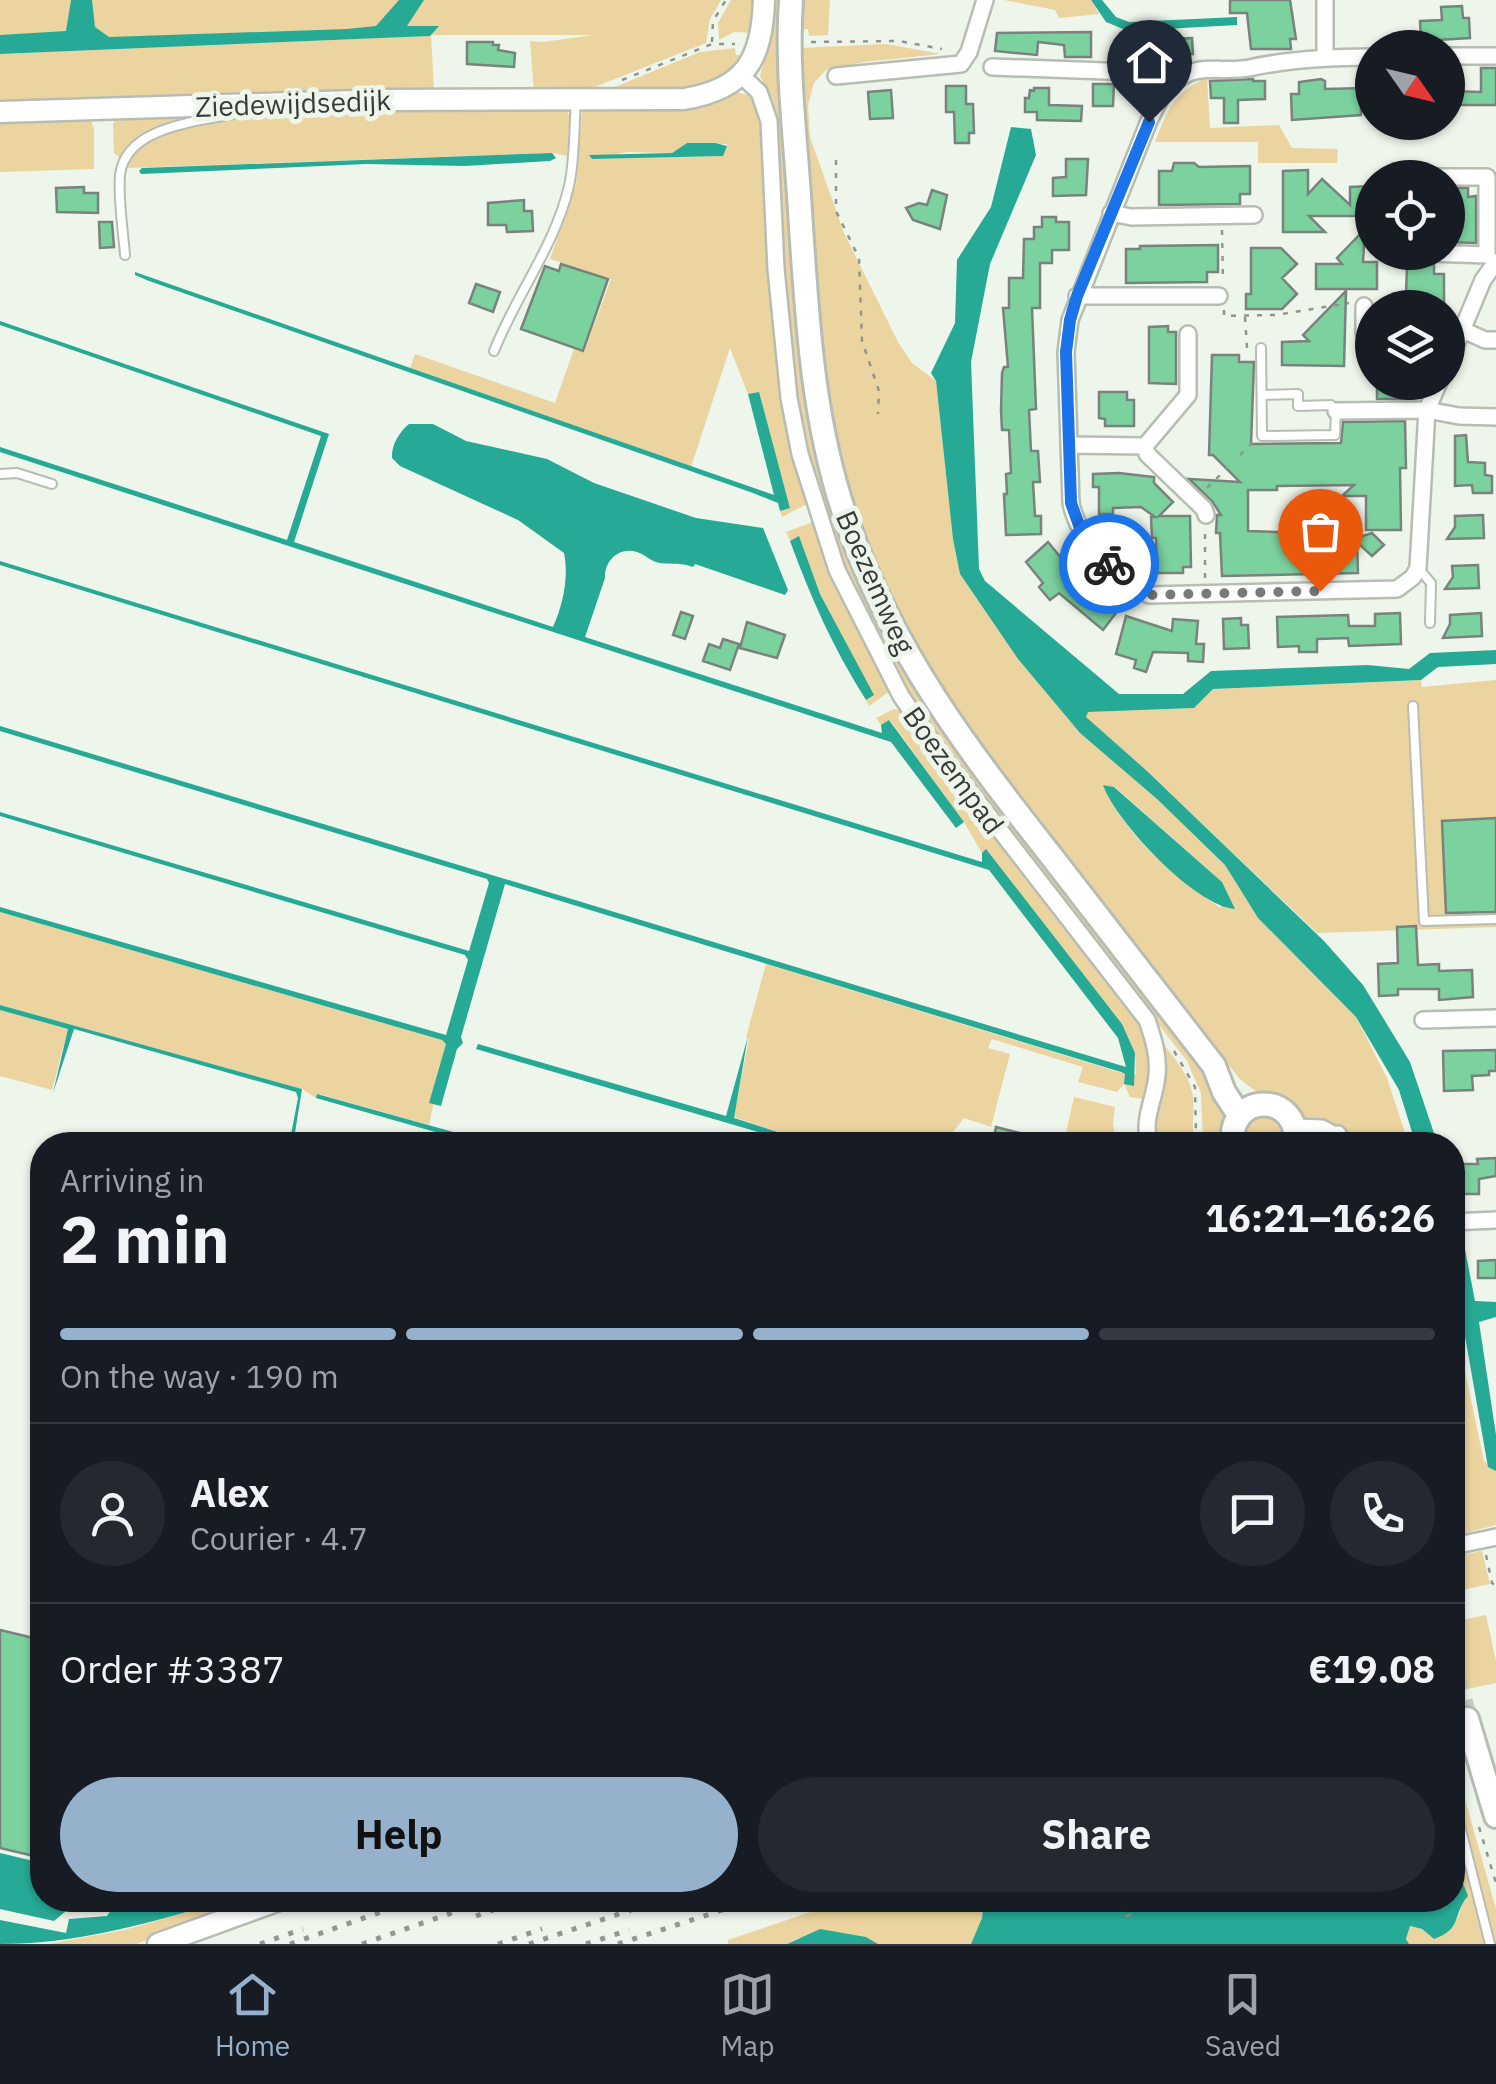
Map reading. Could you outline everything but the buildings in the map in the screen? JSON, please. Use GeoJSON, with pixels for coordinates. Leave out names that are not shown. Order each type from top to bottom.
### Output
{"type":"FeatureCollection","features":[{"type":"Feature","properties":{"kind":"main road","name":"Boezemweg"},"geometry":{"type":"LineString","coordinates":[[791,0],[792,78],[813,374],[827,455],[870,584],[916,672],[970,752],[1214,1066],[1232,1078],[1248,1110],[1276,1106],[1285,1112],[1293,1132]]}},
{"type":"Feature","properties":{"kind":"main road"},"geometry":{"type":"LineString","coordinates":[[1233,1132],[1248,1110]]}},
{"type":"Feature","properties":{"kind":"main road"},"geometry":{"type":"LineString","coordinates":[[1467,1719],[1496,1816]]}},
{"type":"Feature","properties":{"kind":"street"},"geometry":{"type":"LineString","coordinates":[[741,75],[759,50],[764,0]]}},
{"type":"Feature","properties":{"kind":"street"},"geometry":{"type":"LineString","coordinates":[[836,76],[961,64],[985,0]]}},
{"type":"Feature","properties":{"kind":"street"},"geometry":{"type":"LineString","coordinates":[[1325,0],[1325,57]]}},
{"type":"Feature","properties":{"kind":"street"},"geometry":{"type":"LineString","coordinates":[[1465,56],[1496,56]]}},
{"type":"Feature","properties":{"kind":"street"},"geometry":{"type":"LineString","coordinates":[[1355,57],[1194,70],[1162,95],[1070,320],[1066,352],[1074,518],[1093,549],[1149,595],[1397,589],[1413,578],[1418,568],[1427,410],[1431,400]]}},
{"type":"Feature","properties":{"kind":"street"},"geometry":{"type":"LineString","coordinates":[[992,67],[1160,73],[1174,82]]}},
{"type":"Feature","properties":{"kind":"street","name":"Ziedewijdsedijk"},"geometry":{"type":"LineString","coordinates":[[0,112],[249,104],[684,99],[722,89],[741,75]]}},
{"type":"Feature","properties":{"kind":"street","name":"Boezempad"},"geometry":{"type":"LineString","coordinates":[[741,75],[758,92],[769,121],[776,269],[789,398],[800,454],[838,570],[901,696],[940,753],[988,820],[1147,1020],[1158,1061],[1146,1132]]}},
{"type":"Feature","properties":{"kind":"street"},"geometry":{"type":"LineString","coordinates":[[1465,177],[1487,177],[1492,260],[1465,317]]}},
{"type":"Feature","properties":{"kind":"street"},"geometry":{"type":"LineString","coordinates":[[1111,213],[1131,217],[1254,215]]}},
{"type":"Feature","properties":{"kind":"street"},"geometry":{"type":"LineString","coordinates":[[1465,258],[1492,260]]}},
{"type":"Feature","properties":{"kind":"street"},"geometry":{"type":"LineString","coordinates":[[1077,296],[1219,296]]}},
{"type":"Feature","properties":{"kind":"street"},"geometry":{"type":"LineString","coordinates":[[1145,446],[1188,394],[1188,334]]}},
{"type":"Feature","properties":{"kind":"street"},"geometry":{"type":"LineString","coordinates":[[1465,335],[1496,340]]}},
{"type":"Feature","properties":{"kind":"street"},"geometry":{"type":"LineString","coordinates":[[1336,411],[1427,410],[1496,417]]}},
{"type":"Feature","properties":{"kind":"street"},"geometry":{"type":"LineString","coordinates":[[1069,446],[1145,446]]}},
{"type":"Feature","properties":{"kind":"street"},"geometry":{"type":"LineString","coordinates":[[1145,446],[1147,454],[1206,515]]}},
{"type":"Feature","properties":{"kind":"street"},"geometry":{"type":"LineString","coordinates":[[1423,1020],[1496,1018]]}},
{"type":"Feature","properties":{"kind":"street"},"geometry":{"type":"LineString","coordinates":[[1465,1221],[1496,1220]]}},
{"type":"Feature","properties":{"kind":"street"},"geometry":{"type":"LineString","coordinates":[[1465,1544],[1496,1537]]}},
{"type":"Feature","properties":{"kind":"street"},"geometry":{"type":"LineString","coordinates":[[158,1944],[247,1912]]}},
{"type":"Feature","properties":{"kind":"lane"},"geometry":{"type":"LineString","coordinates":[[494,351],[508,316],[543,257],[569,186],[581,100]]}},
{"type":"Feature","properties":{"kind":"lane"},"geometry":{"type":"LineString","coordinates":[[125,255],[120,173],[130,150],[163,130],[241,112],[249,104]]}},
{"type":"Feature","properties":{"kind":"lane"},"geometry":{"type":"LineString","coordinates":[[1260,348],[1262,436],[1335,435],[1336,411],[1331,405],[1298,406],[1298,394],[1262,394]]}},
{"type":"Feature","properties":{"kind":"lane"},"geometry":{"type":"LineString","coordinates":[[0,474],[17,474],[52,484]]}},
{"type":"Feature","properties":{"kind":"lane"},"geometry":{"type":"LineString","coordinates":[[1418,568],[1431,583],[1430,624]]}},
{"type":"Feature","properties":{"kind":"lane"},"geometry":{"type":"LineString","coordinates":[[1413,706],[1424,920],[1496,918]]}},
{"type":"Feature","properties":{"kind":"lane"},"geometry":{"type":"LineString","coordinates":[[1465,1845],[1490,1944]]}},
{"type":"Feature","properties":{"kind":"path"},"geometry":{"type":"LineString","coordinates":[[712,44],[713,21],[726,0]]}},
{"type":"Feature","properties":{"kind":"path"},"geometry":{"type":"LineString","coordinates":[[809,42],[899,41],[966,57]]}},
{"type":"Feature","properties":{"kind":"path"},"geometry":{"type":"LineString","coordinates":[[581,100],[712,44],[735,44]]}},
{"type":"Feature","properties":{"kind":"path"},"geometry":{"type":"LineString","coordinates":[[836,160],[836,212],[860,258],[862,341],[879,391],[878,414]]}},
{"type":"Feature","properties":{"kind":"path"},"geometry":{"type":"LineString","coordinates":[[1222,216],[1224,316],[1276,316],[1355,303]]}},
{"type":"Feature","properties":{"kind":"path"},"geometry":{"type":"LineString","coordinates":[[1245,316],[1246,348],[1260,348]]}},
{"type":"Feature","properties":{"kind":"path"},"geometry":{"type":"LineString","coordinates":[[1240,455],[1262,436]]}},
{"type":"Feature","properties":{"kind":"path"},"geometry":{"type":"LineString","coordinates":[[1195,500],[1227,468]]}},
{"type":"Feature","properties":{"kind":"path"},"geometry":{"type":"LineString","coordinates":[[1204,594],[1206,515]]}},
{"type":"Feature","properties":{"kind":"path"},"geometry":{"type":"LineString","coordinates":[[1169,1045],[1187,1068],[1196,1088],[1196,1132]]}},
{"type":"Feature","properties":{"kind":"path"},"geometry":{"type":"LineString","coordinates":[[1486,1554],[1496,1586]]}},
{"type":"Feature","properties":{"kind":"path"},"geometry":{"type":"LineString","coordinates":[[1126,1916],[1138,1914]]}},
{"type":"Feature","properties":{"kind":"shaded area"},"geometry":{"type":"Polygon","coordinates":[[[0,0],[721,0],[710,19],[706,43],[592,88],[534,92],[530,41],[593,35],[431,35],[434,90],[0,103],[0,54],[428,36],[0,39],[0,0]]]}},
{"type":"Feature","properties":{"kind":"shaded area"},"geometry":{"type":"Polygon","coordinates":[[[731,0],[757,0],[754,33],[734,32],[719,40],[718,23],[731,0]]]}},
{"type":"Feature","properties":{"kind":"shaded area"},"geometry":{"type":"Polygon","coordinates":[[[773,0],[783,0],[799,333],[868,600],[906,673],[934,716],[1203,1065],[1228,1114],[1223,1132],[1203,1132],[1201,1093],[1187,1061],[950,757],[899,680],[849,583],[820,498],[799,406],[787,314],[776,120],[773,100],[760,76],[770,40],[773,0]]]}},
{"type":"Feature","properties":{"kind":"shaded area"},"geometry":{"type":"Polygon","coordinates":[[[801,0],[830,0],[828,35],[809,36],[808,29],[800,30],[801,0]]]}},
{"type":"Feature","properties":{"kind":"shaded area"},"geometry":{"type":"Polygon","coordinates":[[[1004,0],[1091,0],[1099,14],[1059,18],[1055,10],[1004,0]]]}},
{"type":"Feature","properties":{"kind":"shaded area"},"geometry":{"type":"Polygon","coordinates":[[[886,44],[941,54],[826,70],[814,83],[808,105],[810,137],[844,233],[898,342],[912,363],[936,381],[960,574],[1018,659],[1080,733],[1157,799],[1225,865],[1258,918],[1356,1017],[1387,1078],[1405,1132],[1349,1132],[1309,1121],[1240,1079],[1018,798],[936,682],[870,558],[837,459],[817,343],[800,48],[886,44]],[[1104,785],[1124,821],[1153,854],[1221,908],[1222,882],[1115,787],[1104,785]]]}},
{"type":"Feature","properties":{"kind":"shaded area"},"geometry":{"type":"Polygon","coordinates":[[[735,48],[736,55],[744,55],[715,79],[698,85],[662,91],[605,91],[700,52],[735,48]]]}},
{"type":"Feature","properties":{"kind":"shaded area"},"geometry":{"type":"Polygon","coordinates":[[[1207,77],[1210,128],[1279,125],[1292,148],[1338,149],[1337,163],[1258,163],[1258,142],[1155,142],[1174,103],[1207,77]]]}},
{"type":"Feature","properties":{"kind":"shaded area"},"geometry":{"type":"Polygon","coordinates":[[[734,92],[751,95],[760,105],[794,452],[807,504],[782,517],[780,511],[790,507],[758,392],[748,394],[730,348],[691,467],[410,368],[415,354],[555,403],[574,349],[584,352],[611,279],[550,259],[576,184],[585,109],[734,92]],[[687,143],[672,153],[627,152],[592,159],[722,156],[727,144],[687,143]]]}},
{"type":"Feature","properties":{"kind":"shaded area"},"geometry":{"type":"Polygon","coordinates":[[[563,107],[571,116],[568,156],[552,153],[127,168],[130,158],[149,140],[276,108],[563,107]]]}},
{"type":"Feature","properties":{"kind":"shaded area"},"geometry":{"type":"Polygon","coordinates":[[[231,111],[155,131],[130,147],[121,159],[114,153],[113,123],[121,116],[231,111]]]}},
{"type":"Feature","properties":{"kind":"shaded area"},"geometry":{"type":"Polygon","coordinates":[[[90,119],[94,128],[94,169],[0,172],[0,121],[90,119]]]}},
{"type":"Feature","properties":{"kind":"shaded area"},"geometry":{"type":"Polygon","coordinates":[[[813,522],[848,612],[890,691],[869,706],[866,700],[873,695],[820,594],[798,537],[790,541],[786,532],[813,522]]]}},
{"type":"Feature","properties":{"kind":"shaded area"},"geometry":{"type":"Polygon","coordinates":[[[1421,680],[1422,687],[1496,680],[1496,927],[1317,933],[1085,717],[1087,712],[1193,708],[1213,689],[1421,680]]]}},
{"type":"Feature","properties":{"kind":"shaded area"},"geometry":{"type":"Polygon","coordinates":[[[894,709],[904,711],[1139,1022],[1148,1060],[1143,1099],[1130,1097],[1124,1084],[1117,1092],[1078,1082],[1083,1067],[992,1039],[988,1048],[1010,1054],[991,1127],[964,1118],[953,1132],[779,1132],[733,1117],[749,1039],[746,1037],[766,964],[1125,1074],[1136,1074],[1135,1053],[1122,1024],[986,850],[982,853],[890,720],[881,725],[876,718],[894,709]]]}},
{"type":"Feature","properties":{"kind":"shaded area"},"geometry":{"type":"Polygon","coordinates":[[[0,912],[442,1040],[446,1044],[429,1125],[319,1094],[316,1098],[302,1089],[0,1005],[0,912]]]}},
{"type":"Feature","properties":{"kind":"shaded area"},"geometry":{"type":"Polygon","coordinates":[[[0,1010],[68,1029],[52,1090],[0,1076],[0,1010]]]}},
{"type":"Feature","properties":{"kind":"shaded area"},"geometry":{"type":"Polygon","coordinates":[[[1161,1041],[1189,1081],[1193,1132],[1157,1132],[1164,1057],[1161,1041]]]}},
{"type":"Feature","properties":{"kind":"shaded area"},"geometry":{"type":"Polygon","coordinates":[[[1074,1097],[1115,1107],[1114,1132],[1066,1132],[1074,1097]]]}},
{"type":"Feature","properties":{"kind":"shaded area"},"geometry":{"type":"Polygon","coordinates":[[[1262,1115],[1277,1119],[1285,1132],[1244,1132],[1252,1120],[1262,1115]]]}},
{"type":"Feature","properties":{"kind":"shaded area"},"geometry":{"type":"Polygon","coordinates":[[[1465,1371],[1484,1461],[1496,1471],[1496,1525],[1465,1533],[1465,1371]]]}},
{"type":"Feature","properties":{"kind":"shaded area"},"geometry":{"type":"Polygon","coordinates":[[[1482,1551],[1490,1584],[1465,1589],[1465,1555],[1482,1551]]]}},
{"type":"Feature","properties":{"kind":"shaded area"},"geometry":{"type":"Polygon","coordinates":[[[1486,1615],[1496,1661],[1496,1683],[1465,1689],[1465,1619],[1486,1615]]]}},
{"type":"Feature","properties":{"kind":"shaded area"},"geometry":{"type":"Polygon","coordinates":[[[1465,1799],[1496,1909],[1496,1944],[1409,1944],[1406,1939],[1409,1926],[1422,1929],[1434,1939],[1460,1912],[1465,1912],[1465,1799]]]}},
{"type":"Feature","properties":{"kind":"shaded area"},"geometry":{"type":"Polygon","coordinates":[[[188,1912],[225,1912],[136,1944],[48,1944],[124,1930],[188,1912]]]}},
{"type":"Feature","properties":{"kind":"shaded area"},"geometry":{"type":"Polygon","coordinates":[[[811,1912],[983,1912],[971,1944],[878,1944],[866,1937],[798,1938],[787,1944],[728,1944],[728,1940],[811,1912]]]}},
{"type":"Feature","properties":{"kind":"water"},"geometry":{"type":"Polygon","coordinates":[[[71,0],[92,0],[95,27],[109,37],[376,26],[399,0],[424,0],[407,26],[439,26],[430,36],[0,54],[0,35],[66,31],[71,0]]]}},
{"type":"Feature","properties":{"kind":"water"},"geometry":{"type":"Polygon","coordinates":[[[1091,0],[1102,0],[1116,17],[1129,22],[1237,17],[1237,25],[1128,31],[1106,22],[1091,0]]]}},
{"type":"Feature","properties":{"kind":"water"},"geometry":{"type":"Polygon","coordinates":[[[1011,127],[1031,129],[1036,155],[990,264],[971,362],[979,569],[985,581],[1119,694],[1183,694],[1211,671],[1368,665],[1409,669],[1430,653],[1496,650],[1496,664],[1438,667],[1421,680],[1213,689],[1194,708],[1088,712],[1086,717],[1324,941],[1363,985],[1410,1062],[1434,1132],[1412,1132],[1399,1090],[1356,1017],[1258,918],[1225,865],[1157,799],[1080,733],[1018,659],[960,574],[936,381],[931,373],[955,323],[957,260],[991,207],[1011,127]]]}},
{"type":"Feature","properties":{"kind":"water"},"geometry":{"type":"Polygon","coordinates":[[[687,143],[727,146],[723,156],[592,159],[589,155],[672,153],[687,143]]]}},
{"type":"Feature","properties":{"kind":"water"},"geometry":{"type":"Polygon","coordinates":[[[552,153],[556,158],[550,161],[465,166],[366,164],[141,174],[139,171],[142,168],[552,153]]]}},
{"type":"Feature","properties":{"kind":"water"},"geometry":{"type":"Polygon","coordinates":[[[135,272],[774,495],[748,394],[759,392],[790,508],[780,511],[778,503],[753,493],[149,281],[135,272]]]}},
{"type":"Feature","properties":{"kind":"water"},"geometry":{"type":"Polygon","coordinates":[[[0,321],[329,434],[294,542],[553,627],[564,591],[564,553],[518,520],[400,466],[392,458],[393,449],[409,424],[433,424],[466,441],[547,459],[594,483],[696,518],[763,528],[788,590],[785,595],[695,564],[693,567],[660,563],[637,552],[624,551],[607,566],[585,637],[882,733],[881,725],[889,720],[964,822],[956,828],[891,742],[0,452],[0,447],[287,540],[321,436],[0,325],[0,321]]]}},
{"type":"Feature","properties":{"kind":"water"},"geometry":{"type":"Polygon","coordinates":[[[799,536],[820,594],[874,695],[866,700],[833,642],[806,582],[790,541],[799,536]]]}},
{"type":"Feature","properties":{"kind":"water"},"geometry":{"type":"Polygon","coordinates":[[[0,561],[982,862],[986,849],[1122,1024],[1135,1053],[1134,1086],[1124,1084],[1125,1074],[1121,1072],[505,884],[461,1037],[463,1043],[457,1049],[441,1106],[429,1103],[446,1044],[442,1040],[0,912],[0,907],[446,1035],[468,960],[465,955],[0,816],[0,812],[469,951],[489,883],[487,879],[0,731],[0,726],[1126,1067],[1118,1038],[989,870],[0,565],[0,561]]]}},
{"type":"Feature","properties":{"kind":"water"},"geometry":{"type":"Polygon","coordinates":[[[1103,785],[1114,787],[1222,882],[1235,909],[1199,894],[1159,860],[1123,820],[1103,785]]]}},
{"type":"Feature","properties":{"kind":"water"},"geometry":{"type":"Polygon","coordinates":[[[0,1005],[302,1089],[295,1132],[291,1132],[296,1092],[74,1029],[53,1093],[68,1029],[0,1010],[0,1005]]]}},
{"type":"Feature","properties":{"kind":"water"},"geometry":{"type":"Polygon","coordinates":[[[748,1036],[734,1118],[778,1132],[758,1132],[476,1049],[478,1044],[726,1116],[748,1036]]]}},
{"type":"Feature","properties":{"kind":"water"},"geometry":{"type":"Polygon","coordinates":[[[317,1094],[453,1132],[435,1132],[316,1098],[317,1094]]]}},
{"type":"Feature","properties":{"kind":"water"},"geometry":{"type":"Polygon","coordinates":[[[1465,1249],[1475,1301],[1496,1302],[1496,1317],[1479,1322],[1496,1435],[1496,1471],[1488,1467],[1465,1336],[1465,1249]]]}},
{"type":"Feature","properties":{"kind":"water"},"geometry":{"type":"Polygon","coordinates":[[[0,1853],[30,1860],[30,1912],[65,1912],[54,1921],[0,1909],[0,1853]]]}},
{"type":"Feature","properties":{"kind":"water"},"geometry":{"type":"Polygon","coordinates":[[[110,1912],[185,1912],[79,1937],[0,1944],[0,1920],[66,1933],[69,1919],[107,1916],[110,1912]]]}},
{"type":"Feature","properties":{"kind":"water"},"geometry":{"type":"Polygon","coordinates":[[[983,1912],[1459,1912],[1449,1931],[1434,1939],[1422,1929],[1410,1926],[1406,1939],[1409,1944],[971,1944],[983,1912]]]}},
{"type":"Feature","properties":{"kind":"water"},"geometry":{"type":"Polygon","coordinates":[[[820,1929],[866,1937],[878,1944],[787,1944],[820,1929]]]}},
{"type":"Feature","properties":{"kind":"tunnel"},"geometry":{"type":"LineString","coordinates":[[1465,1712],[1467,1719]]}},
{"type":"Feature","properties":{"kind":"railway"},"geometry":{"type":"LineString","coordinates":[[290,1944],[381,1912]]}},
{"type":"Feature","properties":{"kind":"railway"},"geometry":{"type":"LineString","coordinates":[[362,1944],[454,1912]]}},
{"type":"Feature","properties":{"kind":"railway"},"geometry":{"type":"LineString","coordinates":[[476,1916],[488,1912]]}},
{"type":"Feature","properties":{"kind":"railway"},"geometry":{"type":"LineString","coordinates":[[529,1944],[625,1912]]}},
{"type":"Feature","properties":{"kind":"railway"},"geometry":{"type":"LineString","coordinates":[[618,1944],[716,1912]]}},
{"type":"Feature","properties":{"kind":"railway"},"geometry":{"type":"LineString","coordinates":[[260,1944],[303,1929]]}},
{"type":"Feature","properties":{"kind":"railway"},"geometry":{"type":"LineString","coordinates":[[498,1944],[542,1929]]}},
{"type":"Feature","properties":{"kind":"railway"},"geometry":{"type":"LineString","coordinates":[[586,1944],[629,1930]]}},
{"type":"Feature","properties":{"kind":"way so far"},"geometry":{"type":"LineString","coordinates":[[1109,564],[1149,595],[1320,591]]}},
{"type":"Feature","properties":{"kind":"route"},"geometry":{"type":"LineString","coordinates":[[1109,564],[1083,536],[1074,518],[1066,352],[1077,296],[1149,122]]}}]}
